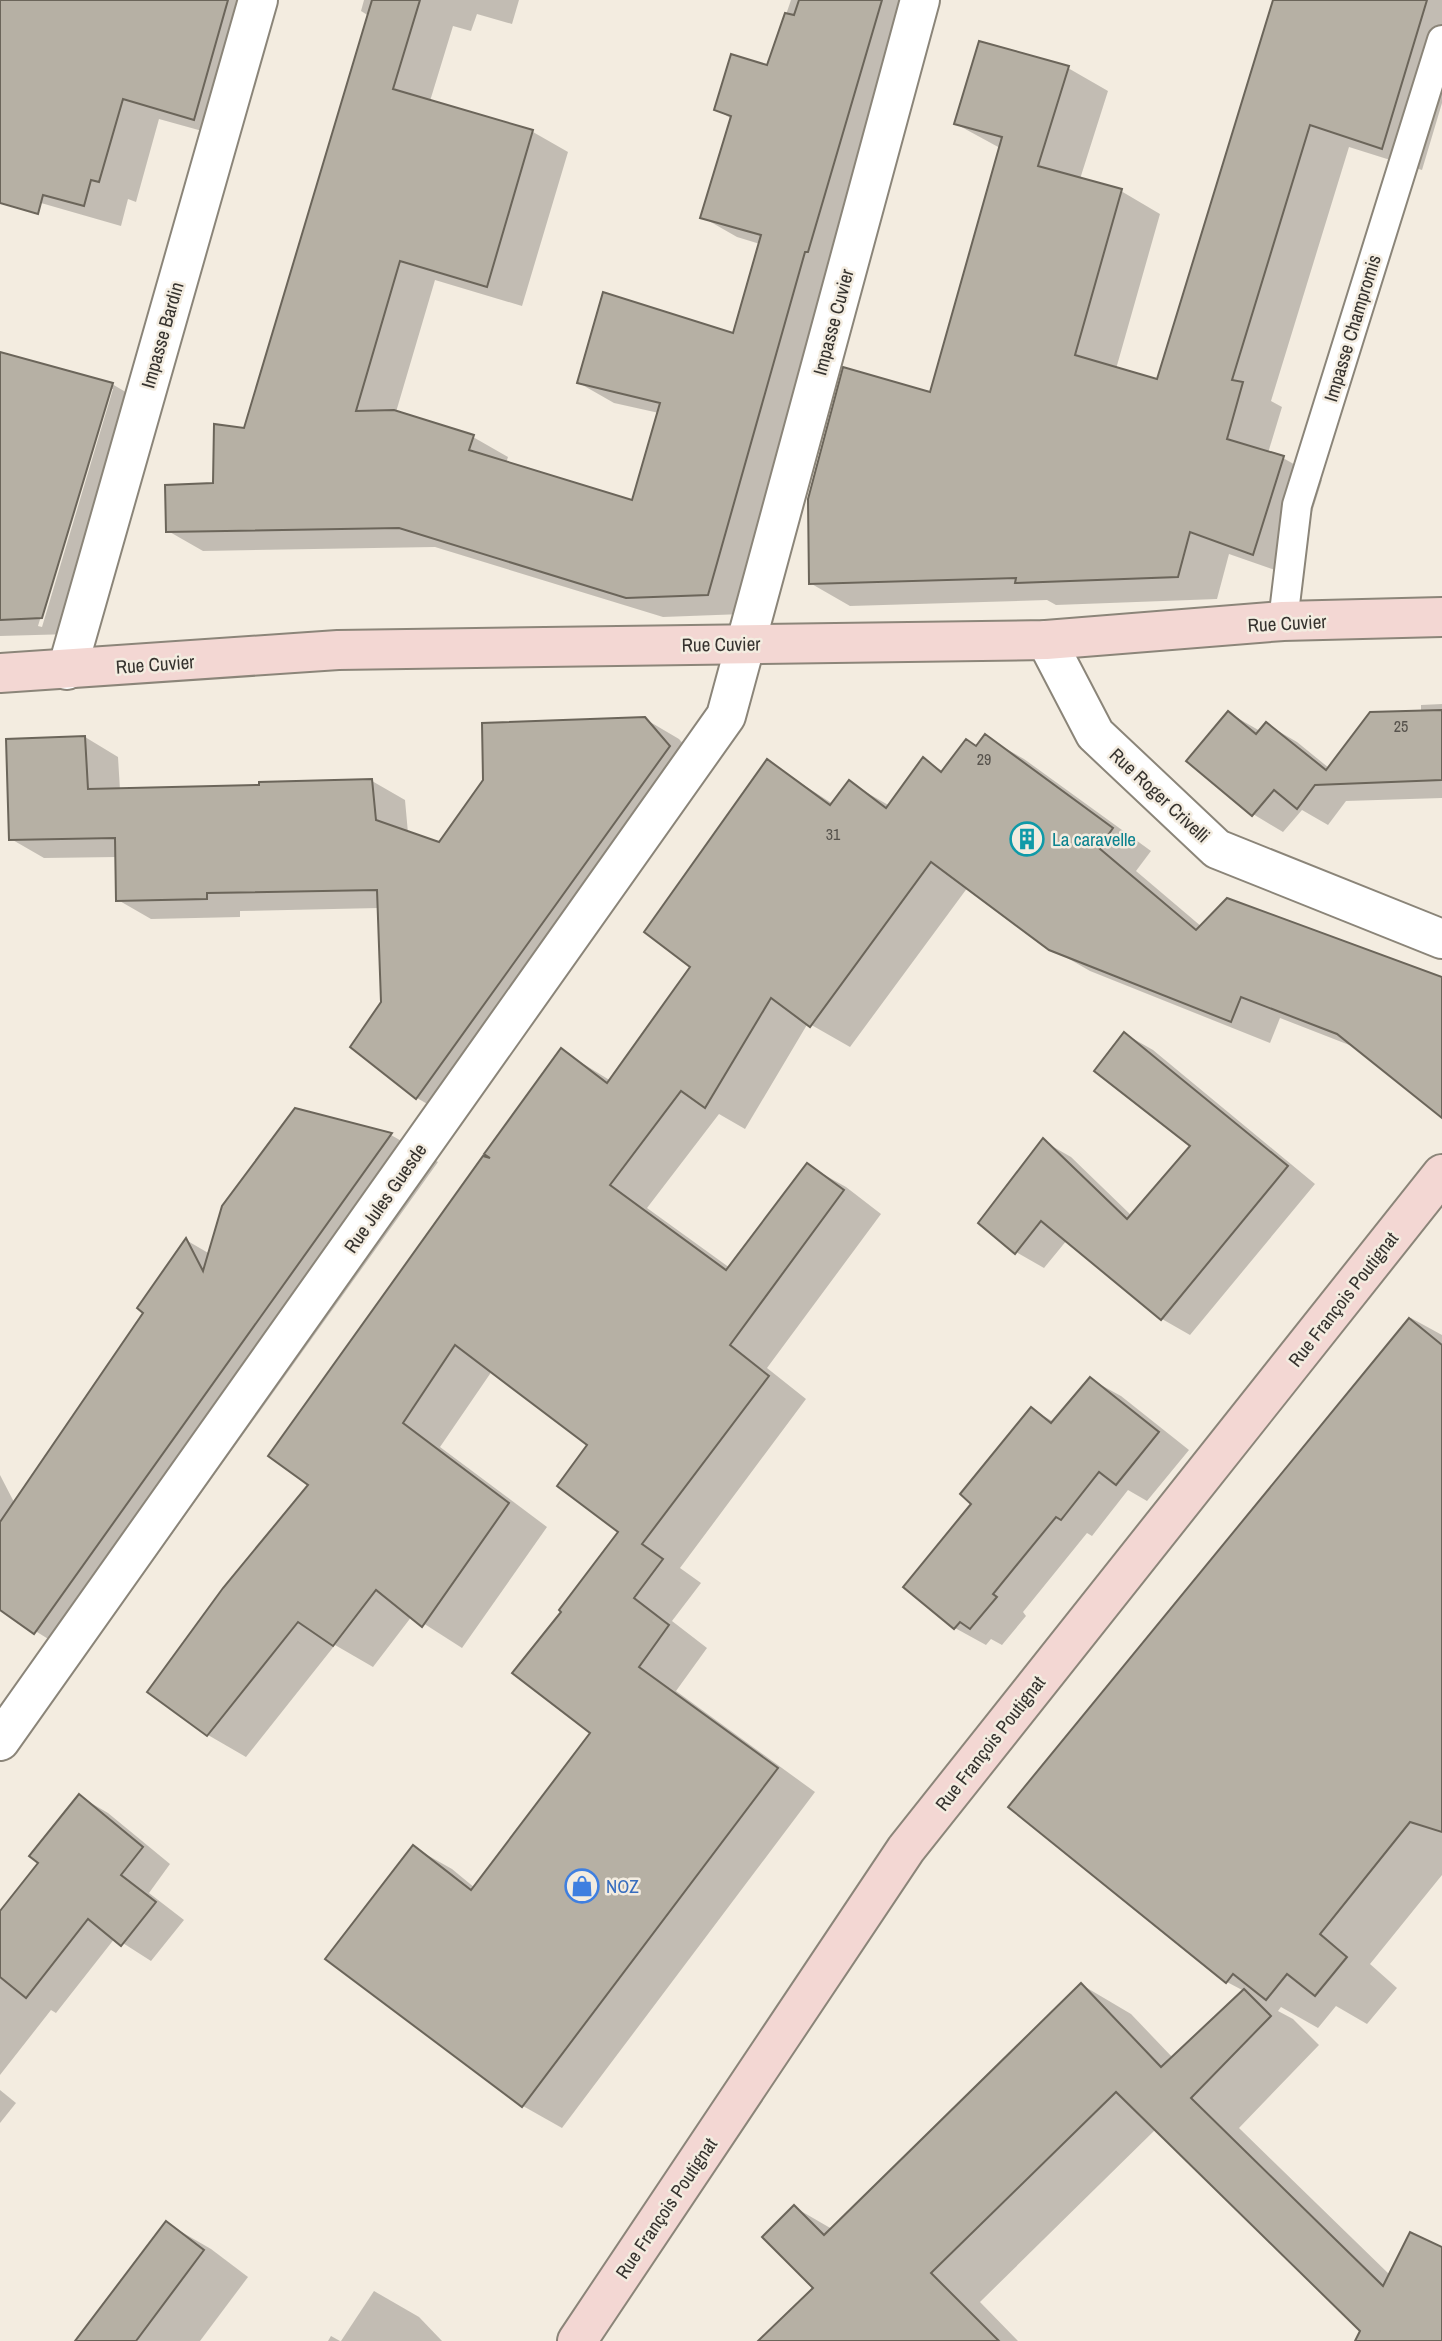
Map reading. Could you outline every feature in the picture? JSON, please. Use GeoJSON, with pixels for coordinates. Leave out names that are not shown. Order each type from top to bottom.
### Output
{"type":"FeatureCollection","features":[{"type":"Feature","properties":{"kind":"street","name":"Impasse Bardin"},"geometry":{"type":"LineString","coordinates":[[67,670],[258,0]]}},
{"type":"Feature","properties":{"kind":"street","name":"Impasse Cuvier"},"geometry":{"type":"LineString","coordinates":[[746,643],[920,0]]}},
{"type":"Feature","properties":{"kind":"street","name":"Rue Cuvier"},"geometry":{"type":"LineString","coordinates":[[0,673],[338,650],[1046,640],[1283,621],[1442,617]]}},
{"type":"Feature","properties":{"kind":"street","name":"Rue Roger Crivelli"},"geometry":{"type":"LineString","coordinates":[[1046,640],[1095,734],[1217,849],[1442,939]]}},
{"type":"Feature","properties":{"kind":"street","name":"Rue Jules Guesde"},"geometry":{"type":"LineString","coordinates":[[0,1741],[726,716],[746,643]]}},
{"type":"Feature","properties":{"kind":"street","name":"Rue François Poutignat"},"geometry":{"type":"LineString","coordinates":[[577,2341],[906,1849],[1442,1174]]}},
{"type":"Feature","properties":{"kind":"lane","name":"Impasse Champromis"},"geometry":{"type":"LineString","coordinates":[[1283,621],[1297,505],[1442,40]]}},
{"type":"Feature","properties":{"kind":"building"},"geometry":{"type":"Polygon","coordinates":[[[0,0],[228,0],[194,120],[123,99],[99,182],[91,180],[84,206],[43,195],[38,214],[0,203],[0,0]]]}},
{"type":"Feature","properties":{"kind":"building"},"geometry":{"type":"Polygon","coordinates":[[[372,0],[420,0],[393,89],[533,130],[487,287],[400,261],[356,411],[394,410],[474,435],[469,450],[632,500],[660,403],[577,383],[603,292],[733,333],[761,235],[700,218],[731,116],[714,110],[731,54],[767,65],[785,13],[794,15],[799,0],[882,0],[808,252],[805,252],[708,595],[626,598],[399,528],[166,532],[165,485],[213,483],[214,424],[244,428],[372,0]]]}},
{"type":"Feature","properties":{"kind":"building"},"geometry":{"type":"Polygon","coordinates":[[[1273,0],[1427,0],[1382,149],[1310,125],[1232,380],[1243,382],[1227,439],[1284,456],[1253,555],[1190,532],[1178,577],[1015,583],[1016,578],[809,584],[808,499],[843,367],[930,392],[1002,137],[954,124],[979,41],[1069,66],[1038,166],[1122,189],[1075,355],[1157,379],[1273,0]]]}},
{"type":"Feature","properties":{"kind":"building"},"geometry":{"type":"Polygon","coordinates":[[[0,352],[113,383],[42,618],[0,620],[0,352]]]}},
{"type":"Feature","properties":{"kind":"building"},"geometry":{"type":"Polygon","coordinates":[[[1442,710],[1442,780],[1315,785],[1297,809],[1274,790],[1252,816],[1186,761],[1228,711],[1256,734],[1266,722],[1326,770],[1370,712],[1442,710]]]}},
{"type":"Feature","properties":{"kind":"building"},"geometry":{"type":"Polygon","coordinates":[[[645,717],[670,746],[416,1099],[350,1047],[381,1002],[377,890],[207,893],[207,899],[116,901],[115,838],[9,840],[6,739],[85,736],[88,789],[372,779],[376,820],[439,842],[483,780],[482,723],[645,717]]]}},
{"type":"Feature","properties":{"kind":"building"},"geometry":{"type":"Polygon","coordinates":[[[985,734],[1113,828],[1099,848],[1196,930],[1227,898],[1442,977],[1442,1118],[1337,1034],[1241,997],[1231,1022],[1049,950],[931,862],[810,1027],[771,998],[705,1108],[681,1091],[610,1185],[726,1270],[807,1163],[844,1190],[730,1345],[769,1376],[642,1544],[663,1559],[634,1598],[669,1625],[639,1667],[778,1768],[522,2107],[325,1959],[413,1845],[471,1890],[590,1733],[512,1673],[561,1612],[559,1610],[618,1532],[557,1486],[587,1445],[455,1345],[403,1423],[509,1503],[422,1627],[376,1590],[333,1646],[298,1622],[207,1736],[147,1692],[223,1588],[308,1485],[268,1456],[483,1156],[490,1158],[484,1154],[561,1048],[607,1083],[690,967],[644,932],[767,759],[830,805],[849,780],[886,808],[923,757],[941,772],[966,739],[976,746],[985,734]]]}},
{"type":"Feature","properties":{"kind":"building"},"geometry":{"type":"Polygon","coordinates":[[[1124,1032],[1288,1166],[1161,1320],[1041,1221],[1015,1254],[978,1223],[1043,1138],[1127,1219],[1190,1146],[1094,1071],[1124,1032]]]}},
{"type":"Feature","properties":{"kind":"building"},"geometry":{"type":"Polygon","coordinates":[[[295,1108],[392,1133],[34,1634],[0,1610],[0,1522],[143,1313],[137,1308],[186,1238],[203,1271],[222,1206],[295,1108]]]}},
{"type":"Feature","properties":{"kind":"building"},"geometry":{"type":"Polygon","coordinates":[[[1409,1318],[1442,1345],[1442,1832],[1410,1822],[1320,1934],[1347,1957],[1315,1996],[1287,1974],[1266,2000],[1233,1974],[1226,1983],[1008,1807],[1409,1318]]]}},
{"type":"Feature","properties":{"kind":"building"},"geometry":{"type":"Polygon","coordinates":[[[1090,1377],[1159,1432],[1116,1485],[1099,1472],[1061,1520],[1056,1517],[993,1594],[997,1597],[970,1629],[960,1622],[954,1629],[903,1587],[971,1504],[960,1494],[1031,1407],[1051,1423],[1090,1377]]]}},
{"type":"Feature","properties":{"kind":"building"},"geometry":{"type":"Polygon","coordinates":[[[79,1794],[143,1847],[121,1875],[156,1902],[121,1946],[88,1919],[26,1998],[0,1977],[0,1911],[38,1863],[29,1856],[79,1794]]]}},
{"type":"Feature","properties":{"kind":"building"},"geometry":{"type":"Polygon","coordinates":[[[1081,1983],[1161,2067],[1244,1989],[1271,2016],[1191,2098],[1383,2286],[1410,2232],[1442,2247],[1442,2341],[1355,2341],[1360,2331],[1116,2092],[931,2273],[999,2341],[758,2341],[813,2288],[762,2237],[794,2205],[824,2235],[1081,1983]]]}},
{"type":"Feature","properties":{"kind":"building"},"geometry":{"type":"Polygon","coordinates":[[[166,2221],[204,2250],[136,2341],[75,2341],[166,2221]]]}},
{"type":"Feature","properties":{"kind":"place","name":"La caravelle"},"geometry":{"type":"Point","coordinates":[1027,839]}},
{"type":"Feature","properties":{"kind":"place","name":"NOZ"},"geometry":{"type":"Point","coordinates":[582,1886]}}]}
